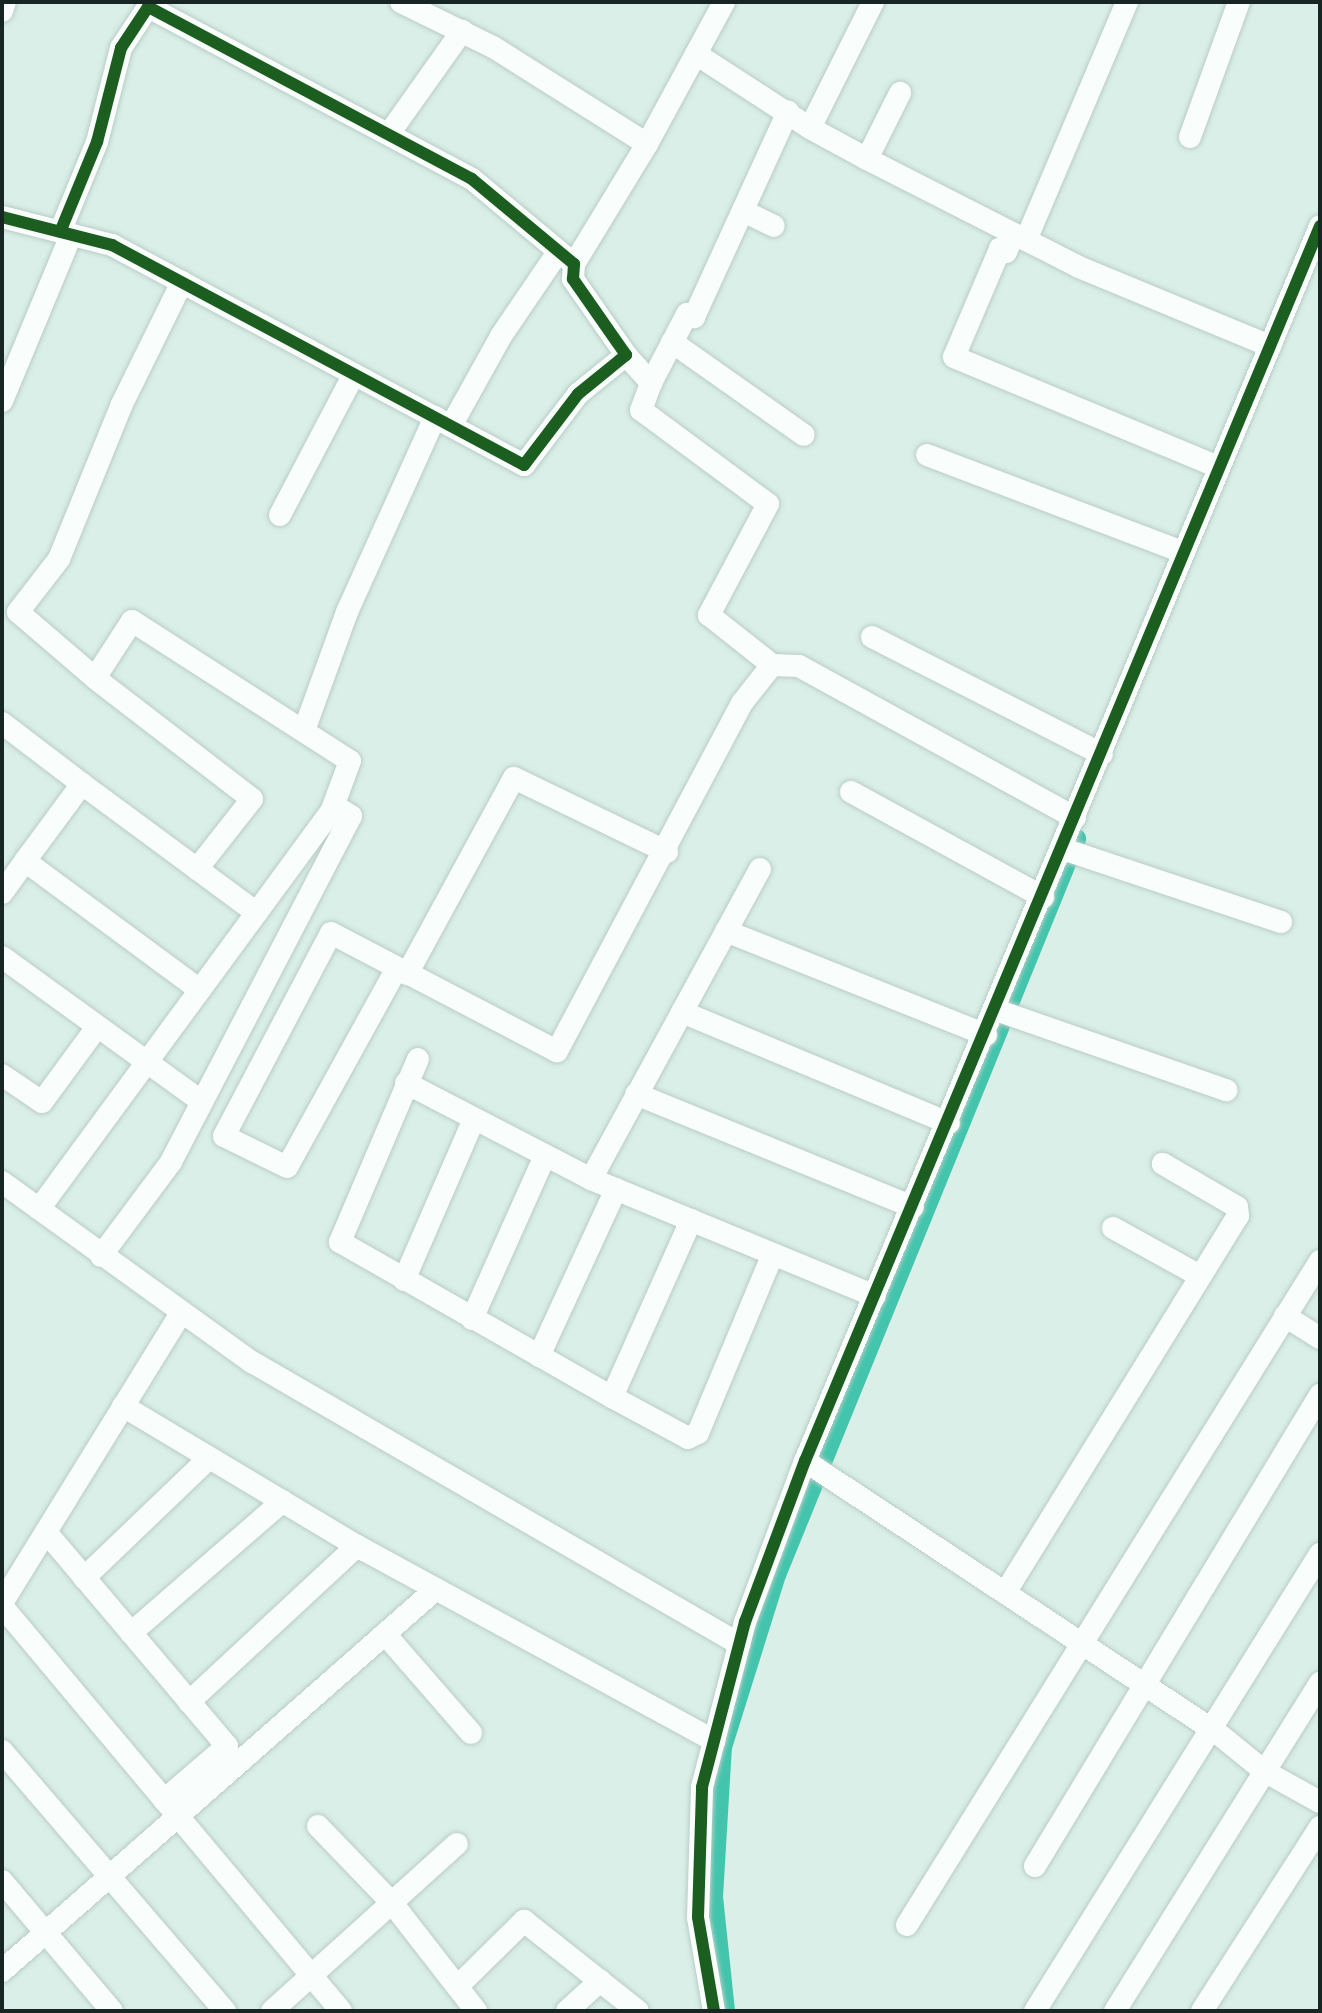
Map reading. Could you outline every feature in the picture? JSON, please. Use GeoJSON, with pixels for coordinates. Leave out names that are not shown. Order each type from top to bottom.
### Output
{"type":"FeatureCollection","features":[{"type":"Feature","properties":{"kind":"street"},"geometry":{"type":"LineString","coordinates":[[2,11],[5,2]]}},
{"type":"Feature","properties":{"kind":"street"},"geometry":{"type":"LineString","coordinates":[[401,2],[462,31],[647,144]]}},
{"type":"Feature","properties":{"kind":"street"},"geometry":{"type":"LineString","coordinates":[[305,728],[347,612],[443,421],[501,336],[566,258],[647,144],[724,2]]}},
{"type":"Feature","properties":{"kind":"street"},"geometry":{"type":"LineString","coordinates":[[810,128],[873,2]]}},
{"type":"Feature","properties":{"kind":"street"},"geometry":{"type":"LineString","coordinates":[[1127,2],[1020,237],[1006,252],[1000,249],[954,357],[1218,467]]}},
{"type":"Feature","properties":{"kind":"street"},"geometry":{"type":"LineString","coordinates":[[1190,137],[1239,2]]}},
{"type":"Feature","properties":{"kind":"street"},"geometry":{"type":"LineString","coordinates":[[2,401],[97,142],[121,48],[144,4],[391,131],[472,179],[566,258],[573,279],[626,355],[651,383]]}},
{"type":"Feature","properties":{"kind":"street"},"geometry":{"type":"LineString","coordinates":[[391,131],[462,31]]}},
{"type":"Feature","properties":{"kind":"street"},"geometry":{"type":"LineString","coordinates":[[696,54],[810,128],[1020,237],[1270,346]]}},
{"type":"Feature","properties":{"kind":"street"},"geometry":{"type":"LineString","coordinates":[[867,159],[900,93]]}},
{"type":"Feature","properties":{"kind":"street"},"geometry":{"type":"LineString","coordinates":[[788,112],[694,317],[687,314],[651,383],[641,410],[768,504],[709,615],[772,665],[799,666],[1075,818]]}},
{"type":"Feature","properties":{"kind":"street"},"geometry":{"type":"LineString","coordinates":[[743,211],[774,226]]}},
{"type":"Feature","properties":{"kind":"street"},"geometry":{"type":"LineString","coordinates":[[2,217],[112,245],[524,465],[578,394],[626,355]]}},
{"type":"Feature","properties":{"kind":"street"},"geometry":{"type":"LineString","coordinates":[[714,2011],[698,1917],[702,1787],[739,1644],[806,1461],[875,1296],[986,1035],[1006,1013],[1043,897],[1218,467],[1270,346],[1316,250],[1320,226]]}},
{"type":"Feature","properties":{"kind":"street"},"geometry":{"type":"LineString","coordinates":[[182,282],[122,404],[59,559],[10,609],[252,799],[197,869]]}},
{"type":"Feature","properties":{"kind":"street"},"geometry":{"type":"LineString","coordinates":[[672,342],[804,435]]}},
{"type":"Feature","properties":{"kind":"street"},"geometry":{"type":"LineString","coordinates":[[280,515],[354,374]]}},
{"type":"Feature","properties":{"kind":"street"},"geometry":{"type":"LineString","coordinates":[[927,455],[1183,552]]}},
{"type":"Feature","properties":{"kind":"street"},"geometry":{"type":"LineString","coordinates":[[95,678],[132,621],[305,728],[350,761],[331,812]]}},
{"type":"Feature","properties":{"kind":"street"},"geometry":{"type":"LineString","coordinates":[[872,637],[1102,754]]}},
{"type":"Feature","properties":{"kind":"street"},"geometry":{"type":"LineString","coordinates":[[667,852],[514,778],[402,971],[287,1167],[224,1136],[331,933],[402,971],[557,1051],[667,852],[742,703],[772,665]]}},
{"type":"Feature","properties":{"kind":"street"},"geometry":{"type":"LineString","coordinates":[[2,723],[257,913]]}},
{"type":"Feature","properties":{"kind":"street"},"geometry":{"type":"LineString","coordinates":[[2,893],[82,784]]}},
{"type":"Feature","properties":{"kind":"street"},"geometry":{"type":"LineString","coordinates":[[851,792],[1043,897]]}},
{"type":"Feature","properties":{"kind":"street"},"geometry":{"type":"LineString","coordinates":[[39,1209],[335,806],[351,816],[171,1162],[101,1256]]}},
{"type":"Feature","properties":{"kind":"street"},"geometry":{"type":"LineString","coordinates":[[1063,849],[1281,922]]}},
{"type":"Feature","properties":{"kind":"street"},"geometry":{"type":"LineString","coordinates":[[25,861],[200,990]]}},
{"type":"Feature","properties":{"kind":"street"},"geometry":{"type":"LineString","coordinates":[[591,1179],[760,869]]}},
{"type":"Feature","properties":{"kind":"street"},"geometry":{"type":"LineString","coordinates":[[726,931],[986,1035]]}},
{"type":"Feature","properties":{"kind":"street"},"geometry":{"type":"LineString","coordinates":[[2,957],[202,1102]]}},
{"type":"Feature","properties":{"kind":"street"},"geometry":{"type":"LineString","coordinates":[[682,1012],[949,1123]]}},
{"type":"Feature","properties":{"kind":"street"},"geometry":{"type":"LineString","coordinates":[[1006,1013],[1226,1090]]}},
{"type":"Feature","properties":{"kind":"street"},"geometry":{"type":"LineString","coordinates":[[2,1075],[42,1102],[97,1027]]}},
{"type":"Feature","properties":{"kind":"street"},"geometry":{"type":"LineString","coordinates":[[418,1059],[338,1237],[346,1248],[612,1397],[688,1438],[698,1433],[773,1254]]}},
{"type":"Feature","properties":{"kind":"street"},"geometry":{"type":"LineString","coordinates":[[406,1083],[591,1179],[875,1296]]}},
{"type":"Feature","properties":{"kind":"street"},"geometry":{"type":"LineString","coordinates":[[636,1094],[913,1207]]}},
{"type":"Feature","properties":{"kind":"street"},"geometry":{"type":"LineString","coordinates":[[404,1280],[474,1119]]}},
{"type":"Feature","properties":{"kind":"street"},"geometry":{"type":"LineString","coordinates":[[472,1319],[545,1156]]}},
{"type":"Feature","properties":{"kind":"street"},"geometry":{"type":"LineString","coordinates":[[1005,1593],[1239,1212],[1163,1164]]}},
{"type":"Feature","properties":{"kind":"street"},"geometry":{"type":"LineString","coordinates":[[2,1182],[180,1315],[478,1497],[739,1644]]}},
{"type":"Feature","properties":{"kind":"street"},"geometry":{"type":"LineString","coordinates":[[539,1356],[616,1189]]}},
{"type":"Feature","properties":{"kind":"street"},"geometry":{"type":"LineString","coordinates":[[612,1397],[691,1220]]}},
{"type":"Feature","properties":{"kind":"street"},"geometry":{"type":"LineString","coordinates":[[1113,1228],[1200,1276]]}},
{"type":"Feature","properties":{"kind":"street"},"geometry":{"type":"LineString","coordinates":[[907,1925],[1320,1261]]}},
{"type":"Feature","properties":{"kind":"street"},"geometry":{"type":"LineString","coordinates":[[180,1315],[2,1604],[341,2011]]}},
{"type":"Feature","properties":{"kind":"street"},"geometry":{"type":"LineString","coordinates":[[1285,1316],[1320,1338]]}},
{"type":"Feature","properties":{"kind":"street"},"geometry":{"type":"LineString","coordinates":[[1035,1866],[1147,1686],[1320,1395]]}},
{"type":"Feature","properties":{"kind":"street"},"geometry":{"type":"LineString","coordinates":[[123,1406],[364,1550]]}},
{"type":"Feature","properties":{"kind":"street"},"geometry":{"type":"LineString","coordinates":[[84,1578],[209,1458]]}},
{"type":"Feature","properties":{"kind":"street"},"geometry":{"type":"LineString","coordinates":[[806,1461],[1215,1731],[1264,1771],[1320,1802]]}},
{"type":"Feature","properties":{"kind":"street"},"geometry":{"type":"LineString","coordinates":[[131,1633],[283,1501]]}},
{"type":"Feature","properties":{"kind":"street"},"geometry":{"type":"LineString","coordinates":[[2,1971],[110,1878],[227,1746],[46,1532]]}},
{"type":"Feature","properties":{"kind":"street"},"geometry":{"type":"LineString","coordinates":[[189,1702],[357,1546],[714,1741]]}},
{"type":"Feature","properties":{"kind":"street"},"geometry":{"type":"LineString","coordinates":[[1035,2011],[1215,1731],[1320,1554]]}},
{"type":"Feature","properties":{"kind":"street"},"geometry":{"type":"LineString","coordinates":[[171,1808],[436,1589]]}},
{"type":"Feature","properties":{"kind":"street"},"geometry":{"type":"LineString","coordinates":[[385,1634],[471,1733]]}},
{"type":"Feature","properties":{"kind":"street"},"geometry":{"type":"LineString","coordinates":[[1115,2011],[1320,1683]]}},
{"type":"Feature","properties":{"kind":"street"},"geometry":{"type":"LineString","coordinates":[[2,1751],[225,2011]]}},
{"type":"Feature","properties":{"kind":"street"},"geometry":{"type":"LineString","coordinates":[[318,1826],[392,1903],[476,2011]]}},
{"type":"Feature","properties":{"kind":"street"},"geometry":{"type":"LineString","coordinates":[[1202,2011],[1320,1827]]}},
{"type":"Feature","properties":{"kind":"street"},"geometry":{"type":"LineString","coordinates":[[272,2011],[457,1844]]}},
{"type":"Feature","properties":{"kind":"street"},"geometry":{"type":"LineString","coordinates":[[2,1881],[112,2011]]}},
{"type":"Feature","properties":{"kind":"street"},"geometry":{"type":"LineString","coordinates":[[458,1986],[524,1921],[638,2011]]}},
{"type":"Feature","properties":{"kind":"street"},"geometry":{"type":"LineString","coordinates":[[567,2011],[600,1981]]}},
{"type":"Feature","properties":{"kind":"waterway"},"geometry":{"type":"LineString","coordinates":[[725,2011],[713,1897],[722,1747],[776,1575],[1076,839]]}},
{"type":"Feature","properties":{"kind":"cycle path"},"geometry":{"type":"LineString","coordinates":[[2,217],[112,245],[524,465],[578,394],[626,355],[573,279],[574,264],[472,179],[148,7],[121,48],[97,142],[60,232]]}},
{"type":"Feature","properties":{"kind":"cycle path"},"geometry":{"type":"LineString","coordinates":[[714,2011],[698,1917],[702,1787],[745,1622],[805,1461],[1320,226]]}}]}
